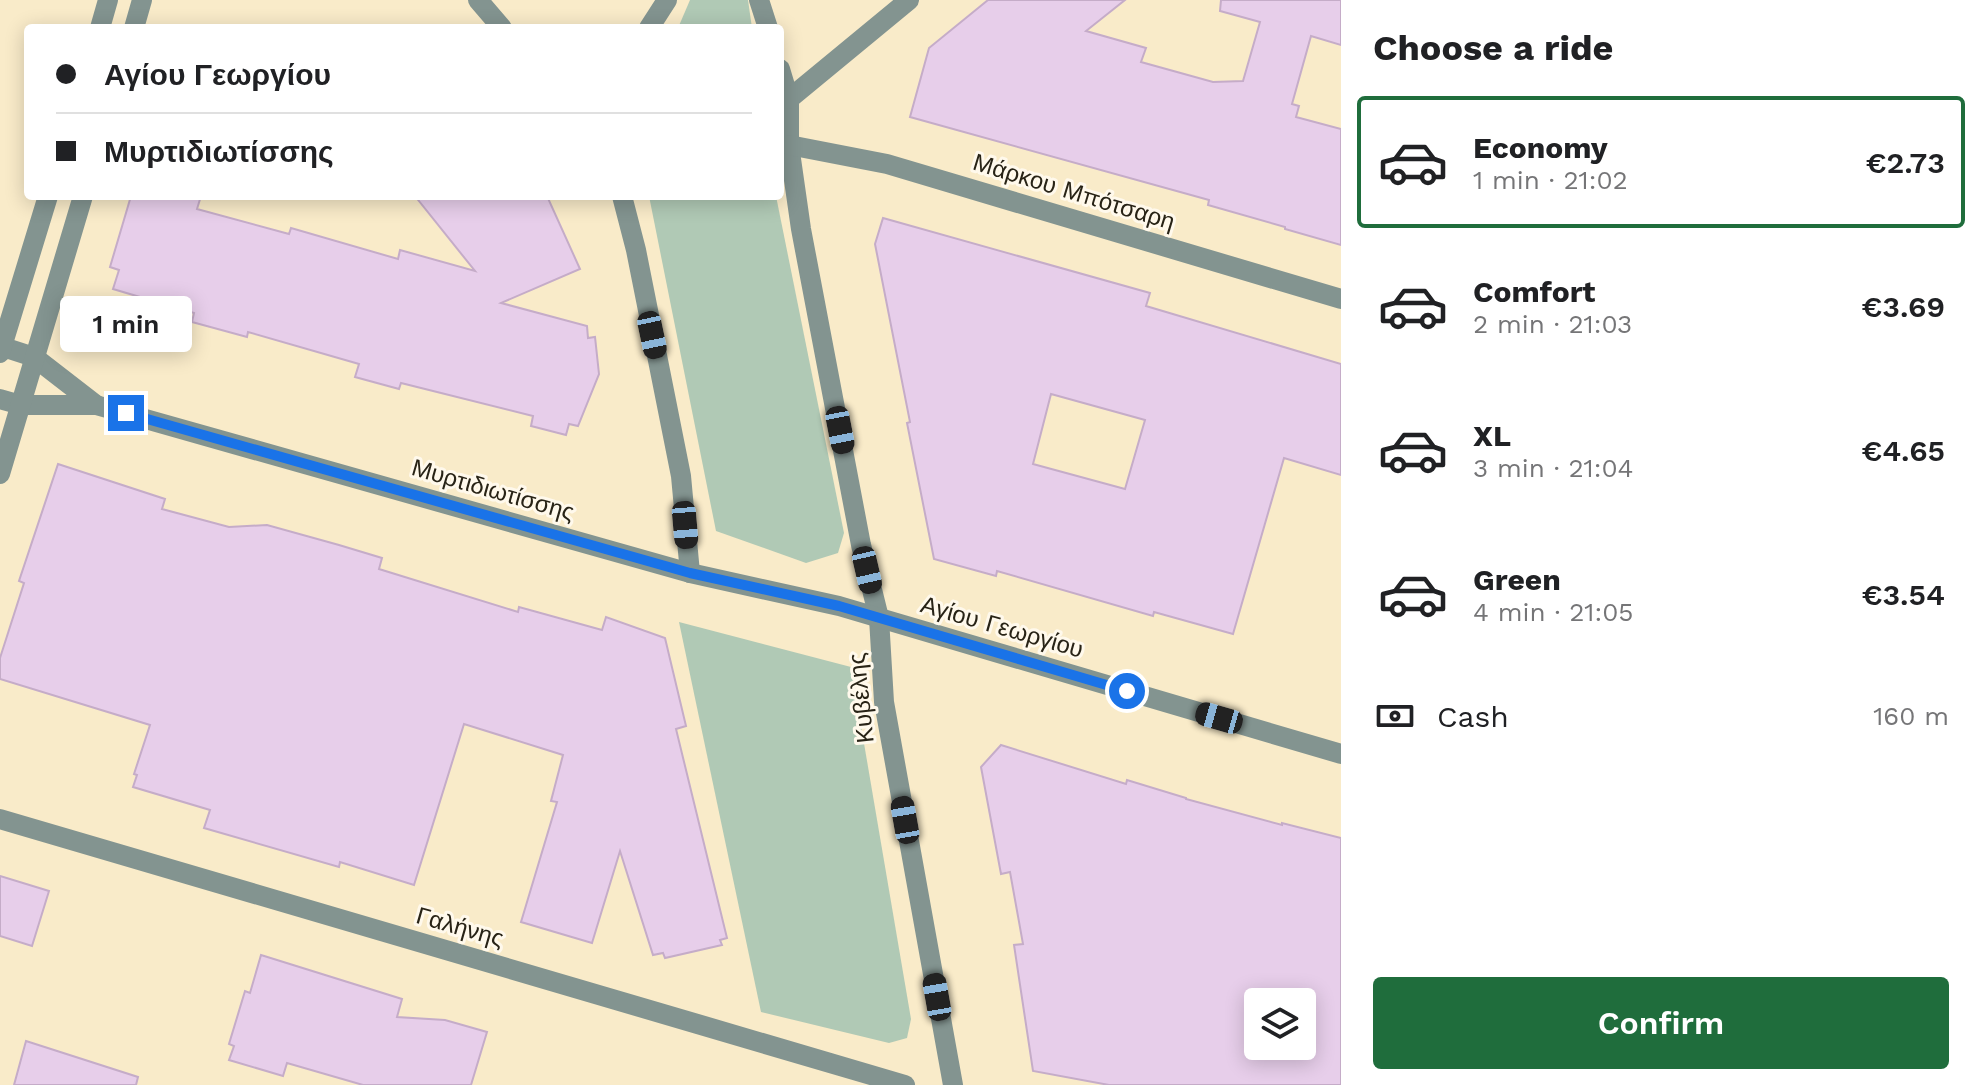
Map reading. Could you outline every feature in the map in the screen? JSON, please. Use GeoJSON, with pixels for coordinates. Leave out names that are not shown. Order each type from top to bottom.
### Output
{"type":"FeatureCollection","features":[{"type":"Feature","properties":{"kind":"street"},"geometry":{"type":"LineString","coordinates":[[101,24],[108,0]]}},
{"type":"Feature","properties":{"kind":"street"},"geometry":{"type":"LineString","coordinates":[[135,24],[142,0]]}},
{"type":"Feature","properties":{"kind":"street"},"geometry":{"type":"LineString","coordinates":[[478,0],[499,24]]}},
{"type":"Feature","properties":{"kind":"street"},"geometry":{"type":"LineString","coordinates":[[652,24],[667,0]]}},
{"type":"Feature","properties":{"kind":"street"},"geometry":{"type":"LineString","coordinates":[[759,0],[767,24]]}},
{"type":"Feature","properties":{"kind":"street"},"geometry":{"type":"LineString","coordinates":[[789,99],[909,0]]}},
{"type":"Feature","properties":{"kind":"street","name":"Κυβέλης"},"geometry":{"type":"LineString","coordinates":[[784,82],[789,99],[789,145],[804,244],[861,545],[879,618],[884,702],[953,1085]]}},
{"type":"Feature","properties":{"kind":"street","name":"Μάρκου Μπότσαρη"},"geometry":{"type":"LineString","coordinates":[[789,145],[887,164],[1341,299]]}},
{"type":"Feature","properties":{"kind":"street"},"geometry":{"type":"LineString","coordinates":[[1,349],[47,200]]}},
{"type":"Feature","properties":{"kind":"street"},"geometry":{"type":"LineString","coordinates":[[0,474],[82,200]]}},
{"type":"Feature","properties":{"kind":"street"},"geometry":{"type":"LineString","coordinates":[[623,200],[636,250],[681,476],[690,573]]}},
{"type":"Feature","properties":{"kind":"street","name":"Μυρτιδιωτίσσης"},"geometry":{"type":"LineString","coordinates":[[1,349],[34,357],[96,405]]}},
{"type":"Feature","properties":{"kind":"street","name":"Μυρτιδιωτίσσης"},"geometry":{"type":"LineString","coordinates":[[0,399],[21,405],[96,405],[690,573],[839,606],[879,618]]}},
{"type":"Feature","properties":{"kind":"street","name":"Αγίου Γεωργίου"},"geometry":{"type":"LineString","coordinates":[[879,618],[1341,754]]}},
{"type":"Feature","properties":{"kind":"street","name":"Γαλήνης"},"geometry":{"type":"LineString","coordinates":[[0,819],[905,1085]]}},
{"type":"Feature","properties":{"kind":"green space"},"geometry":{"type":"Polygon","coordinates":[[[690,0],[748,0],[751,24],[680,24],[690,0]]]}},
{"type":"Feature","properties":{"kind":"green space"},"geometry":{"type":"Polygon","coordinates":[[[650,200],[777,200],[844,533],[838,553],[806,563],[716,531],[650,200]]]}},
{"type":"Feature","properties":{"kind":"green space"},"geometry":{"type":"Polygon","coordinates":[[[679,622],[851,667],[911,1019],[907,1038],[889,1043],[761,1012],[679,622]]]}},
{"type":"Feature","properties":{"kind":"building"},"geometry":{"type":"Polygon","coordinates":[[[988,0],[1125,0],[1086,31],[1146,48],[1141,62],[1213,82],[1243,81],[1260,22],[1220,11],[1221,0],[1341,0],[1341,45],[1311,36],[1292,104],[1299,106],[1296,117],[1341,129],[1341,245],[1208,205],[1209,200],[910,117],[929,48],[988,0]]]}},
{"type":"Feature","properties":{"kind":"building"},"geometry":{"type":"Polygon","coordinates":[[[130,200],[200,200],[197,209],[289,234],[291,228],[398,259],[400,250],[475,271],[418,200],[549,200],[580,269],[501,303],[587,326],[588,338],[595,337],[599,374],[578,426],[569,424],[566,435],[531,426],[533,416],[401,383],[399,389],[355,377],[359,364],[248,332],[247,337],[192,322],[194,313],[113,289],[119,270],[110,267],[130,200]]]}},
{"type":"Feature","properties":{"kind":"building"},"geometry":{"type":"Polygon","coordinates":[[[883,218],[1150,293],[1146,306],[1341,364],[1341,475],[1284,458],[1233,634],[1154,612],[1153,616],[997,571],[996,576],[934,559],[875,244],[883,218]],[[1051,394],[1033,464],[1125,489],[1145,420],[1051,394]]]}},
{"type":"Feature","properties":{"kind":"building"},"geometry":{"type":"Polygon","coordinates":[[[58,464],[165,499],[162,509],[229,527],[267,525],[339,545],[382,558],[379,569],[518,612],[519,607],[602,630],[606,617],[665,638],[686,726],[676,729],[727,938],[720,940],[722,945],[665,958],[663,953],[653,955],[620,851],[592,943],[521,922],[557,802],[551,801],[563,755],[464,724],[414,885],[340,862],[339,867],[204,828],[210,810],[133,787],[137,775],[134,774],[150,725],[0,679],[0,658],[24,583],[19,581],[58,464]]]}},
{"type":"Feature","properties":{"kind":"building"},"geometry":{"type":"Polygon","coordinates":[[[1001,745],[1126,784],[1127,780],[1186,799],[1341,838],[1341,1085],[1109,1085],[1033,1071],[1014,945],[1023,944],[1010,872],[1001,874],[981,767],[1001,745]]]}},
{"type":"Feature","properties":{"kind":"building"},"geometry":{"type":"Polygon","coordinates":[[[0,876],[49,891],[32,946],[0,936],[0,876]]]}},
{"type":"Feature","properties":{"kind":"building"},"geometry":{"type":"Polygon","coordinates":[[[261,955],[402,999],[397,1017],[445,1020],[487,1032],[471,1085],[363,1085],[287,1063],[283,1076],[229,1060],[234,1046],[229,1044],[245,991],[250,993],[261,955]]]}},
{"type":"Feature","properties":{"kind":"building"},"geometry":{"type":"Polygon","coordinates":[[[26,1041],[138,1077],[136,1085],[14,1085],[26,1041]]]}},
{"type":"Feature","properties":{"kind":"route"},"geometry":{"type":"LineString","coordinates":[[126,413],[690,573],[839,606],[1127,691]]}}]}
